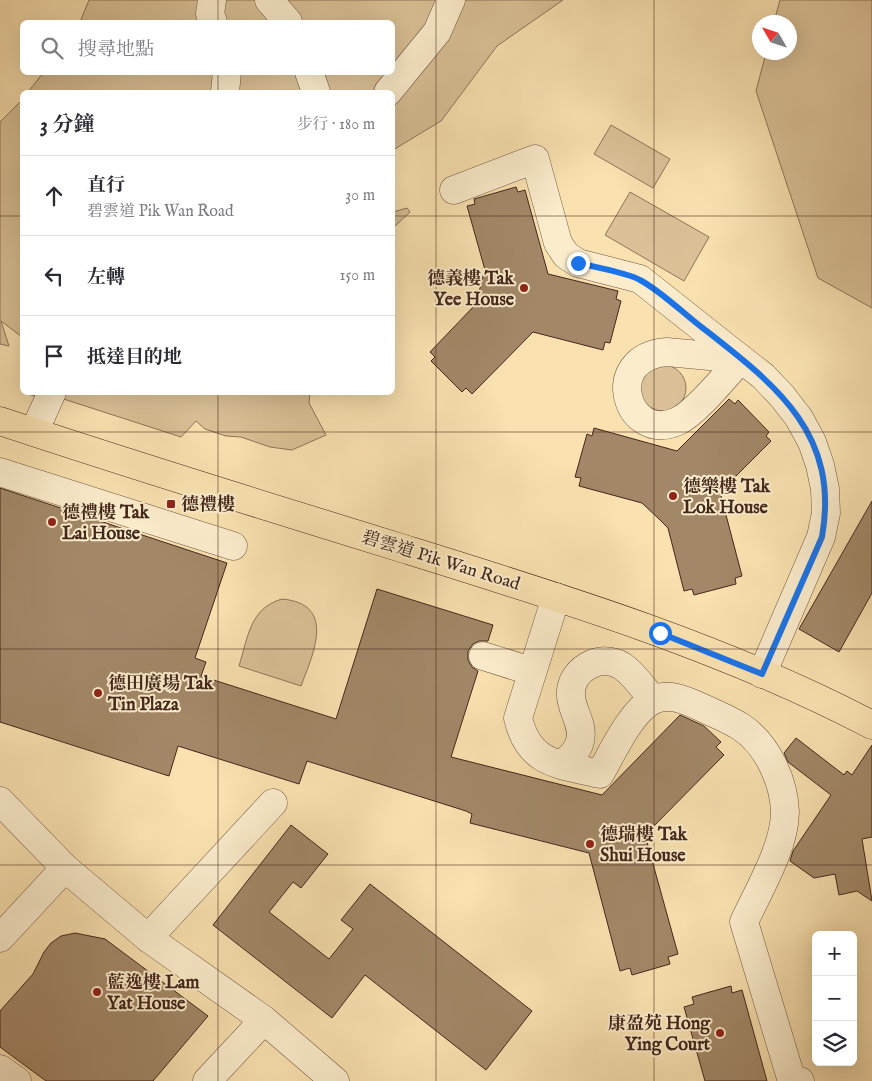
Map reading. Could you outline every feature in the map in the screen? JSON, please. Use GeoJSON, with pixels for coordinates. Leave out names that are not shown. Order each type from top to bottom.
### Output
{"type":"FeatureCollection","features":[{"type":"Feature","properties":{"kind":"main road","name":"碧雲道 Pik Wan Road"},"geometry":{"type":"LineString","coordinates":[[0,421],[171,478],[556,597],[660,633],[762,674],[872,725]]}},
{"type":"Feature","properties":{"kind":"street"},"geometry":{"type":"LineString","coordinates":[[212,0],[210,14],[212,20]]}},
{"type":"Feature","properties":{"kind":"street"},"geometry":{"type":"LineString","coordinates":[[269,0],[286,20]]}},
{"type":"Feature","properties":{"kind":"street"},"geometry":{"type":"LineString","coordinates":[[390,90],[437,32],[451,0]]}},
{"type":"Feature","properties":{"kind":"street"},"geometry":{"type":"LineString","coordinates":[[225,90],[227,75]]}},
{"type":"Feature","properties":{"kind":"street"},"geometry":{"type":"LineString","coordinates":[[310,75],[315,90]]}},
{"type":"Feature","properties":{"kind":"street"},"geometry":{"type":"LineString","coordinates":[[454,190],[535,159],[558,244],[566,255],[578,263],[640,279],[763,376],[799,418],[812,442],[820,465],[825,489],[826,513],[822,537],[762,674]]}},
{"type":"Feature","properties":{"kind":"street"},"geometry":{"type":"LineString","coordinates":[[34,432],[51,395]]}},
{"type":"Feature","properties":{"kind":"street"},"geometry":{"type":"LineString","coordinates":[[0,472],[233,546]]}},
{"type":"Feature","properties":{"kind":"street"},"geometry":{"type":"LineString","coordinates":[[556,597],[520,668],[518,718],[522,736],[533,751],[548,760],[600,774],[633,719],[642,708],[653,700],[667,696],[681,698],[741,727],[759,744],[773,765],[782,788],[785,812],[782,837],[744,922],[791,1078],[800,1081]]}},
{"type":"Feature","properties":{"kind":"street"},"geometry":{"type":"LineString","coordinates":[[483,656],[520,668]]}},
{"type":"Feature","properties":{"kind":"street"},"geometry":{"type":"LineString","coordinates":[[562,764],[574,754],[580,741],[581,726],[570,698],[571,684],[579,672],[592,663],[607,661],[621,666],[653,700]]}},
{"type":"Feature","properties":{"kind":"street"},"geometry":{"type":"LineString","coordinates":[[0,801],[65,868],[148,938],[264,1020],[335,1081]]}},
{"type":"Feature","properties":{"kind":"street"},"geometry":{"type":"LineString","coordinates":[[148,938],[273,803]]}},
{"type":"Feature","properties":{"kind":"street"},"geometry":{"type":"LineString","coordinates":[[0,938],[65,868]]}},
{"type":"Feature","properties":{"kind":"street"},"geometry":{"type":"LineString","coordinates":[[207,1081],[264,1020]]}},
{"type":"Feature","properties":{"kind":"street"},"geometry":{"type":"LineString","coordinates":[[0,1069],[17,1081]]}},
{"type":"Feature","properties":{"kind":"shaded area"},"geometry":{"type":"Polygon","coordinates":[[[89,0],[563,0],[497,46],[441,121],[395,149],[395,90],[30,90],[41,75],[395,75],[395,20],[81,20],[89,0]]]}},
{"type":"Feature","properties":{"kind":"shaded area"},"geometry":{"type":"Polygon","coordinates":[[[780,0],[872,0],[872,308],[818,278],[756,91],[764,60],[797,60],[797,15],[776,15],[780,0]]]}},
{"type":"Feature","properties":{"kind":"shaded area"},"geometry":{"type":"Polygon","coordinates":[[[20,102],[20,335],[1,321],[9,346],[0,344],[0,122],[20,102]]]}},
{"type":"Feature","properties":{"kind":"shaded area"},"geometry":{"type":"Polygon","coordinates":[[[611,125],[670,159],[653,188],[594,154],[611,125]]]}},
{"type":"Feature","properties":{"kind":"shaded area"},"geometry":{"type":"Polygon","coordinates":[[[630,192],[709,237],[684,281],[605,235],[630,192]]]}},
{"type":"Feature","properties":{"kind":"shaded area"},"geometry":{"type":"Polygon","coordinates":[[[407,208],[410,212],[395,226],[395,211],[407,208]]]}},
{"type":"Feature","properties":{"kind":"shaded area"},"geometry":{"type":"Polygon","coordinates":[[[663,365],[676,369],[682,375],[686,388],[682,401],[676,407],[663,411],[650,407],[644,401],[640,388],[644,375],[650,369],[663,365]]]}},
{"type":"Feature","properties":{"kind":"shaded area"},"geometry":{"type":"Polygon","coordinates":[[[31,395],[44,395],[42,399],[31,395]]]}},
{"type":"Feature","properties":{"kind":"shaded area"},"geometry":{"type":"Polygon","coordinates":[[[51,395],[310,395],[309,403],[326,435],[292,450],[270,447],[241,437],[226,436],[205,429],[196,421],[181,437],[51,395]]]}},
{"type":"Feature","properties":{"kind":"shaded area"},"geometry":{"type":"Polygon","coordinates":[[[282,599],[299,603],[310,610],[315,620],[317,632],[315,646],[301,686],[239,666],[248,634],[257,617],[271,603],[282,599]]]}},
{"type":"Feature","properties":{"kind":"building","name":"德義樓 Tak Yee House"},"geometry":{"type":"Polygon","coordinates":[[[516,187],[518,192],[525,190],[548,274],[618,291],[616,299],[621,301],[610,343],[605,342],[603,350],[533,332],[472,394],[466,388],[462,392],[431,361],[435,357],[430,352],[476,304],[485,270],[467,206],[475,204],[474,199],[516,187]]]}},
{"type":"Feature","properties":{"kind":"building","name":"德樂樓 Tak Lok House"},"geometry":{"type":"Polygon","coordinates":[[[729,399],[735,404],[738,400],[769,432],[766,436],[771,441],[720,492],[742,576],[735,578],[736,584],[694,595],[692,589],[684,591],[668,528],[659,519],[642,503],[579,486],[581,478],[575,477],[587,434],[592,436],[594,428],[677,451],[729,399]]]}},
{"type":"Feature","properties":{"kind":"building"},"geometry":{"type":"Polygon","coordinates":[[[0,488],[227,563],[195,658],[206,662],[201,676],[336,719],[377,589],[493,625],[488,641],[479,641],[473,644],[468,651],[468,660],[472,667],[478,671],[451,757],[602,795],[680,715],[704,726],[721,742],[716,747],[724,755],[645,835],[678,954],[668,957],[670,964],[632,975],[630,968],[620,971],[589,853],[470,823],[472,814],[466,811],[307,761],[299,784],[178,746],[169,776],[0,722],[0,488]]]}},
{"type":"Feature","properties":{"kind":"building"},"geometry":{"type":"Polygon","coordinates":[[[872,501],[872,593],[839,652],[799,629],[872,501]]]}},
{"type":"Feature","properties":{"kind":"building"},"geometry":{"type":"Polygon","coordinates":[[[796,738],[844,775],[847,771],[852,775],[872,745],[872,837],[862,839],[872,901],[857,891],[839,895],[835,874],[814,878],[790,861],[793,851],[831,795],[788,762],[784,753],[796,738]]]}},
{"type":"Feature","properties":{"kind":"building"},"geometry":{"type":"Polygon","coordinates":[[[291,825],[328,854],[301,888],[293,882],[269,912],[329,959],[353,929],[341,920],[370,884],[532,1011],[486,1070],[365,975],[332,1018],[213,925],[291,825]]]}},
{"type":"Feature","properties":{"kind":"building","name":"藍逸樓 Lam Yat House"},"geometry":{"type":"Polygon","coordinates":[[[75,933],[105,939],[208,1016],[153,1081],[46,1081],[0,1047],[0,1011],[33,974],[44,952],[51,943],[61,936],[75,933]]]}},
{"type":"Feature","properties":{"kind":"building","name":"康盈苑 Hong Ying Court"},"geometry":{"type":"Polygon","coordinates":[[[731,986],[732,993],[742,990],[767,1081],[705,1081],[684,1007],[694,1004],[692,997],[731,986]]]}},
{"type":"Feature","properties":{"kind":"place","name":"德義樓 Tak Yee House"},"geometry":{"type":"Point","coordinates":[524,288]}},
{"type":"Feature","properties":{"kind":"place","name":"德樂樓 Tak Lok House"},"geometry":{"type":"Point","coordinates":[673,496]}},
{"type":"Feature","properties":{"kind":"place","name":"德禮樓"},"geometry":{"type":"Point","coordinates":[171,504]}},
{"type":"Feature","properties":{"kind":"place","name":"德禮樓 Tak Lai House"},"geometry":{"type":"Point","coordinates":[52,522]}},
{"type":"Feature","properties":{"kind":"place","name":"德田廣場 Tak Tin Plaza"},"geometry":{"type":"Point","coordinates":[98,693]}},
{"type":"Feature","properties":{"kind":"place","name":"德瑞樓 Tak Shui House"},"geometry":{"type":"Point","coordinates":[590,844]}},
{"type":"Feature","properties":{"kind":"place","name":"藍逸樓 Lam Yat House"},"geometry":{"type":"Point","coordinates":[97,992]}},
{"type":"Feature","properties":{"kind":"place","name":"康盈苑 Hong Ying Court"},"geometry":{"type":"Point","coordinates":[720,1033]}},
{"type":"Feature","properties":{"kind":"route"},"geometry":{"type":"LineString","coordinates":[[578,263],[640,279],[763,376],[799,418],[812,442],[820,465],[825,489],[826,513],[822,537],[762,674],[660,633]]}}]}
